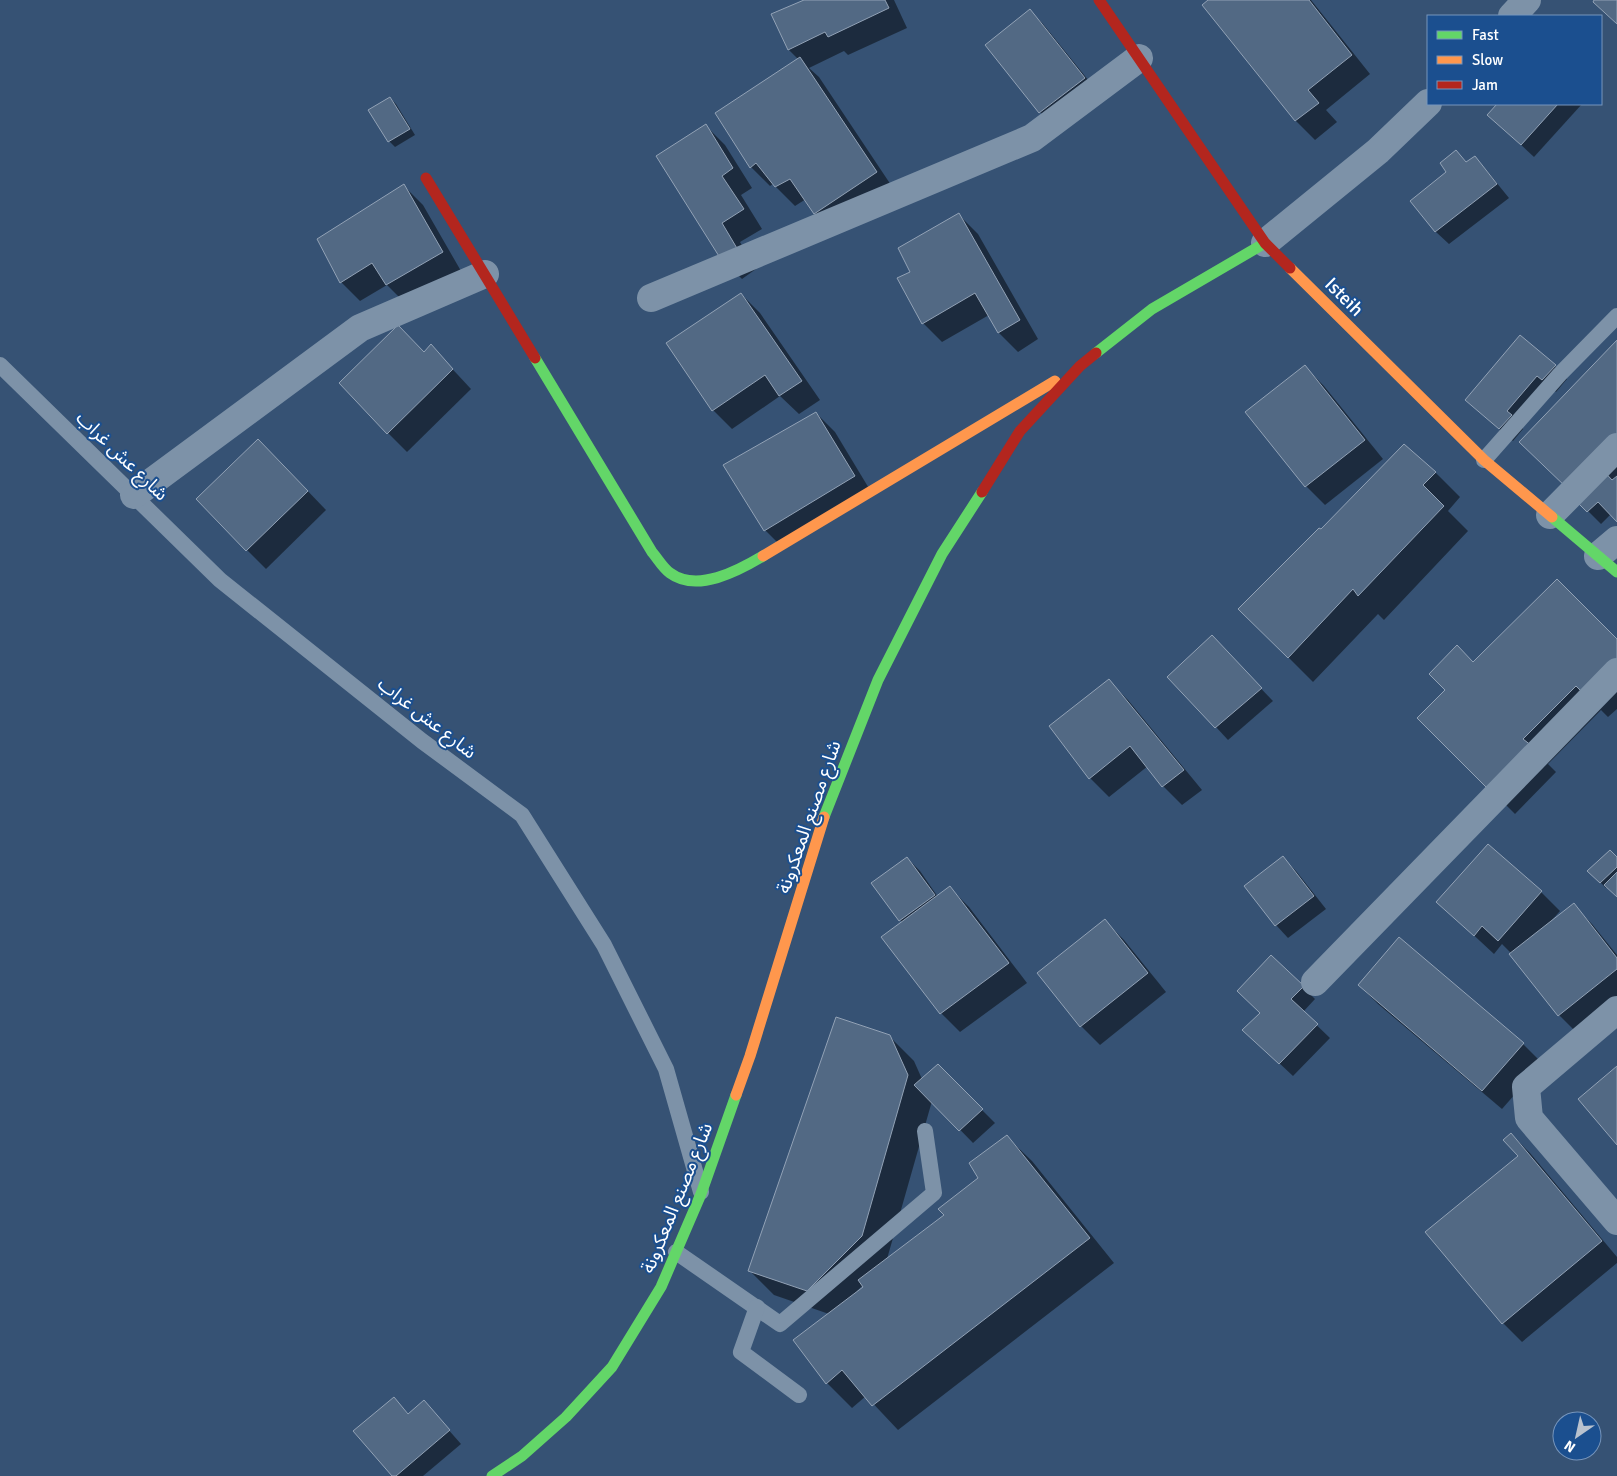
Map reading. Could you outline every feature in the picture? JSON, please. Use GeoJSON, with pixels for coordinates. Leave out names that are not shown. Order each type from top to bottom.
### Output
{"type":"FeatureCollection","features":[{"type":"Feature","properties":{"kind":"street","name":"Isteih"},"geometry":{"type":"LineString","coordinates":[[1099,0],[1265,243],[1484,460],[1550,515],[1611,556]]}},
{"type":"Feature","properties":{"kind":"street"},"geometry":{"type":"LineString","coordinates":[[1513,15],[1527,0]]}},
{"type":"Feature","properties":{"kind":"street"},"geometry":{"type":"LineString","coordinates":[[651,298],[1032,138],[1139,58]]}},
{"type":"Feature","properties":{"kind":"street"},"geometry":{"type":"LineString","coordinates":[[1265,243],[1378,151],[1427,104]]}},
{"type":"Feature","properties":{"kind":"street"},"geometry":{"type":"LineString","coordinates":[[426,178],[652,552],[670,573],[684,581],[700,582],[719,578],[750,564],[1080,366]]}},
{"type":"Feature","properties":{"kind":"street","name":"شارع مصنع المعكرونة"},"geometry":{"type":"LineString","coordinates":[[492,1476],[522,1456],[566,1417],[612,1367],[661,1287],[701,1194],[750,1056],[824,816],[878,680],[942,554],[1020,432],[1080,366],[1152,309],[1265,243]]}},
{"type":"Feature","properties":{"kind":"street"},"geometry":{"type":"LineString","coordinates":[[134,495],[360,328],[485,274]]}},
{"type":"Feature","properties":{"kind":"street"},"geometry":{"type":"LineString","coordinates":[[1550,515],[1617,447]]}},
{"type":"Feature","properties":{"kind":"street"},"geometry":{"type":"LineString","coordinates":[[1315,982],[1617,672]]}},
{"type":"Feature","properties":{"kind":"street"},"geometry":{"type":"LineString","coordinates":[[1617,1010],[1526,1087],[1529,1118],[1617,1220]]}},
{"type":"Feature","properties":{"kind":"lane"},"geometry":{"type":"LineString","coordinates":[[1484,460],[1560,374],[1617,316]]}},
{"type":"Feature","properties":{"kind":"lane","name":"شارع عش غراب"},"geometry":{"type":"LineString","coordinates":[[0,365],[220,580],[422,741],[522,815],[604,945],[666,1069],[701,1194]]}},
{"type":"Feature","properties":{"kind":"lane"},"geometry":{"type":"LineString","coordinates":[[676,1252],[780,1324],[934,1194],[925,1131]]}},
{"type":"Feature","properties":{"kind":"lane"},"geometry":{"type":"LineString","coordinates":[[757,1307],[741,1352],[799,1395]]}},
{"type":"Feature","properties":{"kind":"building"},"geometry":{"type":"Polygon","coordinates":[[[804,0],[885,0],[889,8],[828,37],[825,32],[788,50],[771,14],[804,0]]]}},
{"type":"Feature","properties":{"kind":"building"},"geometry":{"type":"Polygon","coordinates":[[[1208,0],[1309,0],[1352,55],[1308,90],[1319,103],[1295,121],[1202,5],[1208,0]]]}},
{"type":"Feature","properties":{"kind":"building"},"geometry":{"type":"Polygon","coordinates":[[[1594,0],[1617,0],[1617,24],[1593,2],[1594,0]]]}},
{"type":"Feature","properties":{"kind":"building"},"geometry":{"type":"Polygon","coordinates":[[[1030,9],[1085,78],[1039,113],[985,45],[1030,9]]]}},
{"type":"Feature","properties":{"kind":"building"},"geometry":{"type":"Polygon","coordinates":[[[800,57],[877,172],[814,214],[790,179],[775,187],[756,163],[750,168],[715,113],[800,57]]]}},
{"type":"Feature","properties":{"kind":"building"},"geometry":{"type":"Polygon","coordinates":[[[390,97],[410,129],[388,142],[368,110],[390,97]]]}},
{"type":"Feature","properties":{"kind":"building"},"geometry":{"type":"Polygon","coordinates":[[[1496,105],[1557,105],[1521,145],[1487,115],[1496,105]]]}},
{"type":"Feature","properties":{"kind":"building"},"geometry":{"type":"Polygon","coordinates":[[[706,124],[733,168],[722,176],[744,209],[722,223],[738,250],[722,261],[656,156],[706,124]]]}},
{"type":"Feature","properties":{"kind":"building"},"geometry":{"type":"Polygon","coordinates":[[[1456,150],[1466,162],[1475,156],[1497,184],[1435,232],[1410,201],[1446,172],[1440,163],[1456,150]]]}},
{"type":"Feature","properties":{"kind":"building"},"geometry":{"type":"Polygon","coordinates":[[[404,184],[443,252],[386,285],[372,263],[340,283],[317,239],[404,184]]]}},
{"type":"Feature","properties":{"kind":"building"},"geometry":{"type":"Polygon","coordinates":[[[959,213],[1020,320],[998,333],[975,293],[922,324],[897,278],[910,272],[898,248],[959,213]]]}},
{"type":"Feature","properties":{"kind":"building"},"geometry":{"type":"Polygon","coordinates":[[[741,293],[802,381],[779,396],[765,375],[712,411],[666,343],[741,293]]]}},
{"type":"Feature","properties":{"kind":"building"},"geometry":{"type":"Polygon","coordinates":[[[398,325],[424,352],[431,344],[453,369],[387,434],[339,383],[398,325]]]}},
{"type":"Feature","properties":{"kind":"building"},"geometry":{"type":"Polygon","coordinates":[[[1520,335],[1556,365],[1542,380],[1537,376],[1507,411],[1512,415],[1499,429],[1465,400],[1520,335]]]}},
{"type":"Feature","properties":{"kind":"building"},"geometry":{"type":"Polygon","coordinates":[[[1617,340],[1617,437],[1568,489],[1519,442],[1617,340]]]}},
{"type":"Feature","properties":{"kind":"building"},"geometry":{"type":"Polygon","coordinates":[[[1305,365],[1365,440],[1305,487],[1245,412],[1305,365]]]}},
{"type":"Feature","properties":{"kind":"building"},"geometry":{"type":"Polygon","coordinates":[[[816,412],[855,476],[764,531],[723,465],[816,412]]]}},
{"type":"Feature","properties":{"kind":"building"},"geometry":{"type":"Polygon","coordinates":[[[258,439],[308,491],[246,551],[196,499],[258,439]]]}},
{"type":"Feature","properties":{"kind":"building"},"geometry":{"type":"Polygon","coordinates":[[[1404,444],[1436,472],[1423,485],[1444,506],[1358,596],[1353,589],[1288,658],[1238,609],[1319,528],[1321,529],[1404,444]]]}},
{"type":"Feature","properties":{"kind":"building"},"geometry":{"type":"Polygon","coordinates":[[[1601,468],[1612,480],[1617,476],[1617,522],[1598,502],[1587,512],[1571,496],[1601,468]]]}},
{"type":"Feature","properties":{"kind":"building"},"geometry":{"type":"Polygon","coordinates":[[[1557,579],[1617,639],[1617,659],[1583,693],[1576,686],[1523,739],[1532,746],[1489,790],[1417,718],[1445,690],[1429,674],[1457,645],[1473,662],[1557,579]]]}},
{"type":"Feature","properties":{"kind":"building"},"geometry":{"type":"Polygon","coordinates":[[[1212,635],[1262,688],[1215,728],[1167,677],[1212,635]]]}},
{"type":"Feature","properties":{"kind":"building"},"geometry":{"type":"Polygon","coordinates":[[[1109,679],[1184,770],[1162,787],[1130,746],[1089,779],[1049,726],[1109,679]]]}},
{"type":"Feature","properties":{"kind":"building"},"geometry":{"type":"Polygon","coordinates":[[[1488,844],[1542,891],[1498,941],[1482,926],[1474,936],[1436,902],[1488,844]]]}},
{"type":"Feature","properties":{"kind":"building"},"geometry":{"type":"Polygon","coordinates":[[[1610,850],[1617,857],[1617,867],[1600,883],[1587,871],[1610,850]]]}},
{"type":"Feature","properties":{"kind":"building"},"geometry":{"type":"Polygon","coordinates":[[[1283,856],[1314,896],[1275,926],[1244,886],[1283,856]]]}},
{"type":"Feature","properties":{"kind":"building"},"geometry":{"type":"Polygon","coordinates":[[[907,857],[935,895],[899,921],[871,883],[907,857]]]}},
{"type":"Feature","properties":{"kind":"building"},"geometry":{"type":"Polygon","coordinates":[[[1617,872],[1617,897],[1604,885],[1617,872]]]}},
{"type":"Feature","properties":{"kind":"building"},"geometry":{"type":"Polygon","coordinates":[[[950,886],[1009,963],[940,1014],[881,937],[950,886]]]}},
{"type":"Feature","properties":{"kind":"building"},"geometry":{"type":"Polygon","coordinates":[[[1574,903],[1617,958],[1617,969],[1558,1016],[1509,954],[1574,903]]]}},
{"type":"Feature","properties":{"kind":"building"},"geometry":{"type":"Polygon","coordinates":[[[1105,919],[1148,973],[1080,1027],[1037,973],[1105,919]]]}},
{"type":"Feature","properties":{"kind":"building"},"geometry":{"type":"Polygon","coordinates":[[[1399,937],[1524,1043],[1482,1091],[1358,985],[1399,937]]]}},
{"type":"Feature","properties":{"kind":"building"},"geometry":{"type":"Polygon","coordinates":[[[1271,955],[1304,986],[1291,999],[1318,1024],[1279,1064],[1242,1030],[1260,1013],[1237,991],[1271,955]]]}},
{"type":"Feature","properties":{"kind":"building"},"geometry":{"type":"Polygon","coordinates":[[[836,1017],[890,1035],[908,1075],[862,1236],[807,1291],[748,1271],[836,1017]]]}},
{"type":"Feature","properties":{"kind":"building"},"geometry":{"type":"Polygon","coordinates":[[[938,1064],[983,1109],[959,1131],[914,1085],[938,1064]]]}},
{"type":"Feature","properties":{"kind":"building"},"geometry":{"type":"Polygon","coordinates":[[[1617,1066],[1617,1145],[1578,1099],[1617,1066]]]}},
{"type":"Feature","properties":{"kind":"building"},"geometry":{"type":"Polygon","coordinates":[[[1511,1133],[1602,1241],[1502,1324],[1425,1232],[1518,1156],[1503,1140],[1511,1133]]]}},
{"type":"Feature","properties":{"kind":"building"},"geometry":{"type":"Polygon","coordinates":[[[1007,1135],[1090,1238],[872,1406],[842,1370],[826,1384],[793,1340],[863,1287],[858,1280],[944,1215],[938,1209],[978,1178],[969,1163],[1007,1135]]]}},
{"type":"Feature","properties":{"kind":"building"},"geometry":{"type":"Polygon","coordinates":[[[394,1397],[408,1414],[424,1400],[450,1430],[396,1476],[392,1476],[353,1431],[394,1397]]]}},
{"type":"Feature","properties":{"kind":"traffic: fast"},"geometry":{"type":"LineString","coordinates":[[1096,353],[1152,309],[1265,243]]}},
{"type":"Feature","properties":{"kind":"traffic: fast"},"geometry":{"type":"LineString","coordinates":[[535,358],[652,552],[667,571],[681,579],[692,581],[705,580],[730,573],[763,556]]}},
{"type":"Feature","properties":{"kind":"traffic: fast"},"geometry":{"type":"LineString","coordinates":[[824,817],[878,680],[942,554],[982,492]]}},
{"type":"Feature","properties":{"kind":"traffic: fast"},"geometry":{"type":"LineString","coordinates":[[1552,517],[1617,572]]}},
{"type":"Feature","properties":{"kind":"traffic: fast"},"geometry":{"type":"LineString","coordinates":[[492,1476],[522,1456],[566,1417],[612,1367],[661,1287],[701,1194],[736,1095]]}},
{"type":"Feature","properties":{"kind":"traffic: slow"},"geometry":{"type":"LineString","coordinates":[[1290,268],[1484,460],[1552,517]]}},
{"type":"Feature","properties":{"kind":"traffic: slow"},"geometry":{"type":"LineString","coordinates":[[763,556],[1055,381]]}},
{"type":"Feature","properties":{"kind":"traffic: slow"},"geometry":{"type":"LineString","coordinates":[[736,1095],[750,1056],[824,817]]}},
{"type":"Feature","properties":{"kind":"traffic: jam"},"geometry":{"type":"LineString","coordinates":[[1099,0],[1265,243],[1290,268]]}},
{"type":"Feature","properties":{"kind":"traffic: jam"},"geometry":{"type":"LineString","coordinates":[[426,178],[535,358]]}},
{"type":"Feature","properties":{"kind":"traffic: jam"},"geometry":{"type":"LineString","coordinates":[[982,492],[1020,431],[1080,366],[1096,353]]}}]}
